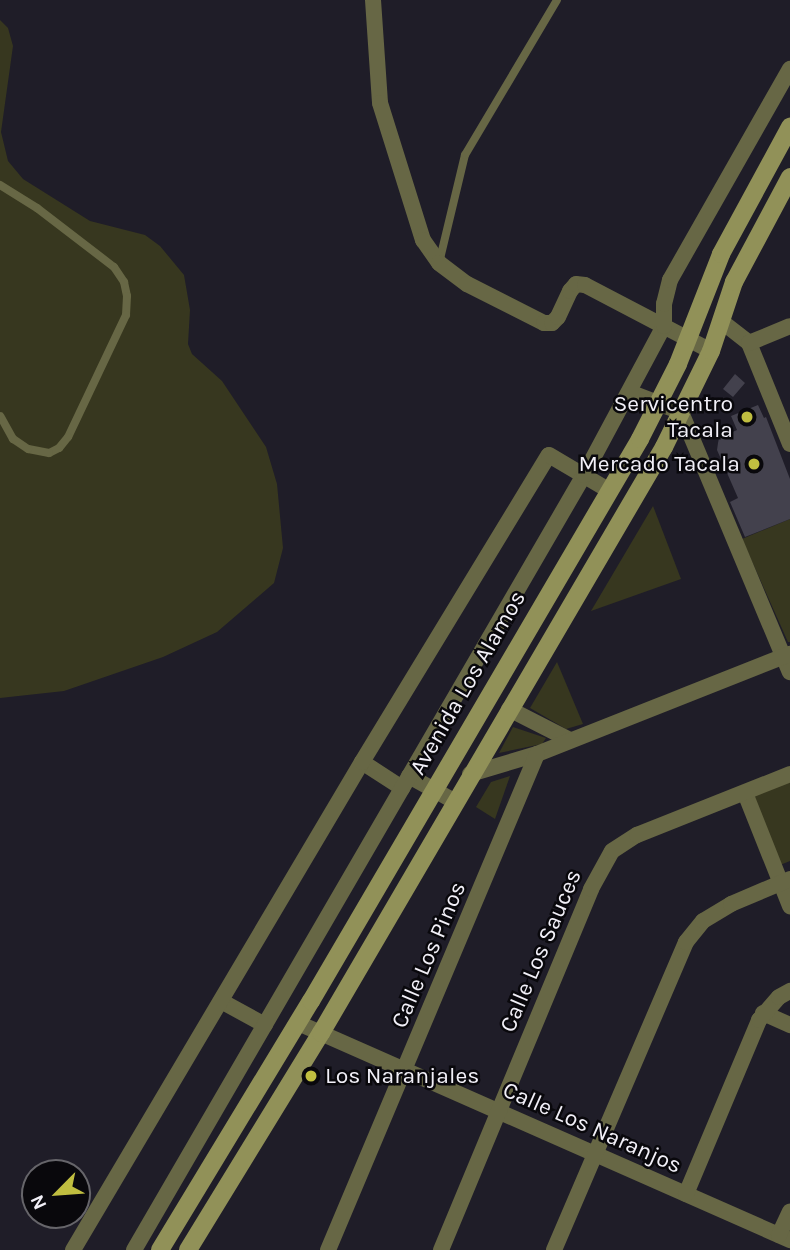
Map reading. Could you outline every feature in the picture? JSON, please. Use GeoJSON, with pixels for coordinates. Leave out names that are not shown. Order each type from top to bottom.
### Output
{"type":"FeatureCollection","features":[{"type":"Feature","properties":{"kind":"main road","name":"Avenida Los Alamos"},"geometry":{"type":"LineString","coordinates":[[160,1250],[298,1023],[659,404],[721,254],[790,127]]}},
{"type":"Feature","properties":{"kind":"main road","name":"Avenida Los Alamos"},"geometry":{"type":"LineString","coordinates":[[188,1250],[321,1033],[470,774],[630,505],[711,351],[734,282],[790,177]]}},
{"type":"Feature","properties":{"kind":"street"},"geometry":{"type":"LineString","coordinates":[[373,0],[380,103],[423,240],[439,263],[467,284],[544,323],[552,323],[558,317],[576,284],[585,285],[711,351]]}},
{"type":"Feature","properties":{"kind":"street"},"geometry":{"type":"LineString","coordinates":[[134,1250],[584,475],[663,326],[664,304],[670,280],[790,69]]}},
{"type":"Feature","properties":{"kind":"street"},"geometry":{"type":"LineString","coordinates":[[721,321],[749,344],[790,444]]}},
{"type":"Feature","properties":{"kind":"street"},"geometry":{"type":"LineString","coordinates":[[749,344],[790,326]]}},
{"type":"Feature","properties":{"kind":"street"},"geometry":{"type":"LineString","coordinates":[[629,392],[681,412],[787,655],[790,672]]}},
{"type":"Feature","properties":{"kind":"street"},"geometry":{"type":"LineString","coordinates":[[73,1250],[362,762],[549,455],[610,491]]}},
{"type":"Feature","properties":{"kind":"street"},"geometry":{"type":"LineString","coordinates":[[470,774],[537,754],[787,655]]}},
{"type":"Feature","properties":{"kind":"street"},"geometry":{"type":"LineString","coordinates":[[509,709],[569,740]]}},
{"type":"Feature","properties":{"kind":"street","name":"Calle Los Pinos"},"geometry":{"type":"LineString","coordinates":[[328,1250],[537,754]]}},
{"type":"Feature","properties":{"kind":"street"},"geometry":{"type":"LineString","coordinates":[[362,762],[406,782],[434,790],[454,802]]}},
{"type":"Feature","properties":{"kind":"street","name":"Calle Los Sauces"},"geometry":{"type":"LineString","coordinates":[[441,1250],[591,889],[612,851],[638,835],[790,774]]}},
{"type":"Feature","properties":{"kind":"street"},"geometry":{"type":"LineString","coordinates":[[745,793],[785,881],[790,906]]}},
{"type":"Feature","properties":{"kind":"street"},"geometry":{"type":"LineString","coordinates":[[554,1250],[686,942],[703,921],[712,915],[785,881]]}},
{"type":"Feature","properties":{"kind":"street"},"geometry":{"type":"LineString","coordinates":[[686,1194],[763,1013],[790,991]]}},
{"type":"Feature","properties":{"kind":"street"},"geometry":{"type":"LineString","coordinates":[[221,1001],[265,1025]]}},
{"type":"Feature","properties":{"kind":"street"},"geometry":{"type":"LineString","coordinates":[[763,1013],[790,1025]]}},
{"type":"Feature","properties":{"kind":"street","name":"Calle Los Naranjos"},"geometry":{"type":"LineString","coordinates":[[298,1023],[785,1238]]}},
{"type":"Feature","properties":{"kind":"street"},"geometry":{"type":"LineString","coordinates":[[785,1238],[790,1211]]}},
{"type":"Feature","properties":{"kind":"lane"},"geometry":{"type":"LineString","coordinates":[[439,263],[465,155],[557,0]]}},
{"type":"Feature","properties":{"kind":"lane"},"geometry":{"type":"LineString","coordinates":[[0,184],[37,208],[114,267],[124,282],[127,296],[126,315],[68,437],[59,448],[49,453],[28,449],[13,439],[0,416]]}},
{"type":"Feature","properties":{"kind":"shaded area"},"geometry":{"type":"Polygon","coordinates":[[[0,20],[8,28],[13,46],[1,132],[8,161],[23,179],[90,221],[145,235],[160,246],[184,275],[190,310],[188,344],[192,354],[222,381],[266,447],[277,484],[283,548],[274,583],[217,632],[163,657],[64,691],[0,698],[0,20]]]}},
{"type":"Feature","properties":{"kind":"shaded area"},"geometry":{"type":"Polygon","coordinates":[[[653,506],[681,579],[591,611],[653,506]]]}},
{"type":"Feature","properties":{"kind":"shaded area"},"geometry":{"type":"Polygon","coordinates":[[[790,519],[790,642],[788,642],[742,539],[790,519]]]}},
{"type":"Feature","properties":{"kind":"shaded area"},"geometry":{"type":"Polygon","coordinates":[[[557,662],[583,724],[566,729],[530,708],[557,662]]]}},
{"type":"Feature","properties":{"kind":"shaded area"},"geometry":{"type":"Polygon","coordinates":[[[513,727],[546,738],[542,744],[499,753],[513,727]]]}},
{"type":"Feature","properties":{"kind":"shaded area"},"geometry":{"type":"Polygon","coordinates":[[[510,776],[495,819],[476,807],[491,782],[510,776]]]}},
{"type":"Feature","properties":{"kind":"shaded area"},"geometry":{"type":"Polygon","coordinates":[[[790,779],[790,861],[780,865],[751,795],[790,779]]]}},
{"type":"Feature","properties":{"kind":"building","name":"Servicentro Tacala"},"geometry":{"type":"Polygon","coordinates":[[[735,374],[745,383],[733,397],[723,389],[735,374]]]}},
{"type":"Feature","properties":{"kind":"building","name":"Mercado Tacala"},"geometry":{"type":"Polygon","coordinates":[[[758,405],[764,418],[766,417],[790,479],[790,519],[745,537],[730,502],[738,498],[717,450],[719,438],[737,430],[731,416],[758,405]]]}},
{"type":"Feature","properties":{"kind":"place","name":"Servicentro Tacala"},"geometry":{"type":"Point","coordinates":[747,417]}},
{"type":"Feature","properties":{"kind":"place","name":"Mercado Tacala"},"geometry":{"type":"Point","coordinates":[754,464]}},
{"type":"Feature","properties":{"kind":"place","name":"Los Naranjales"},"geometry":{"type":"Point","coordinates":[311,1076]}}]}
